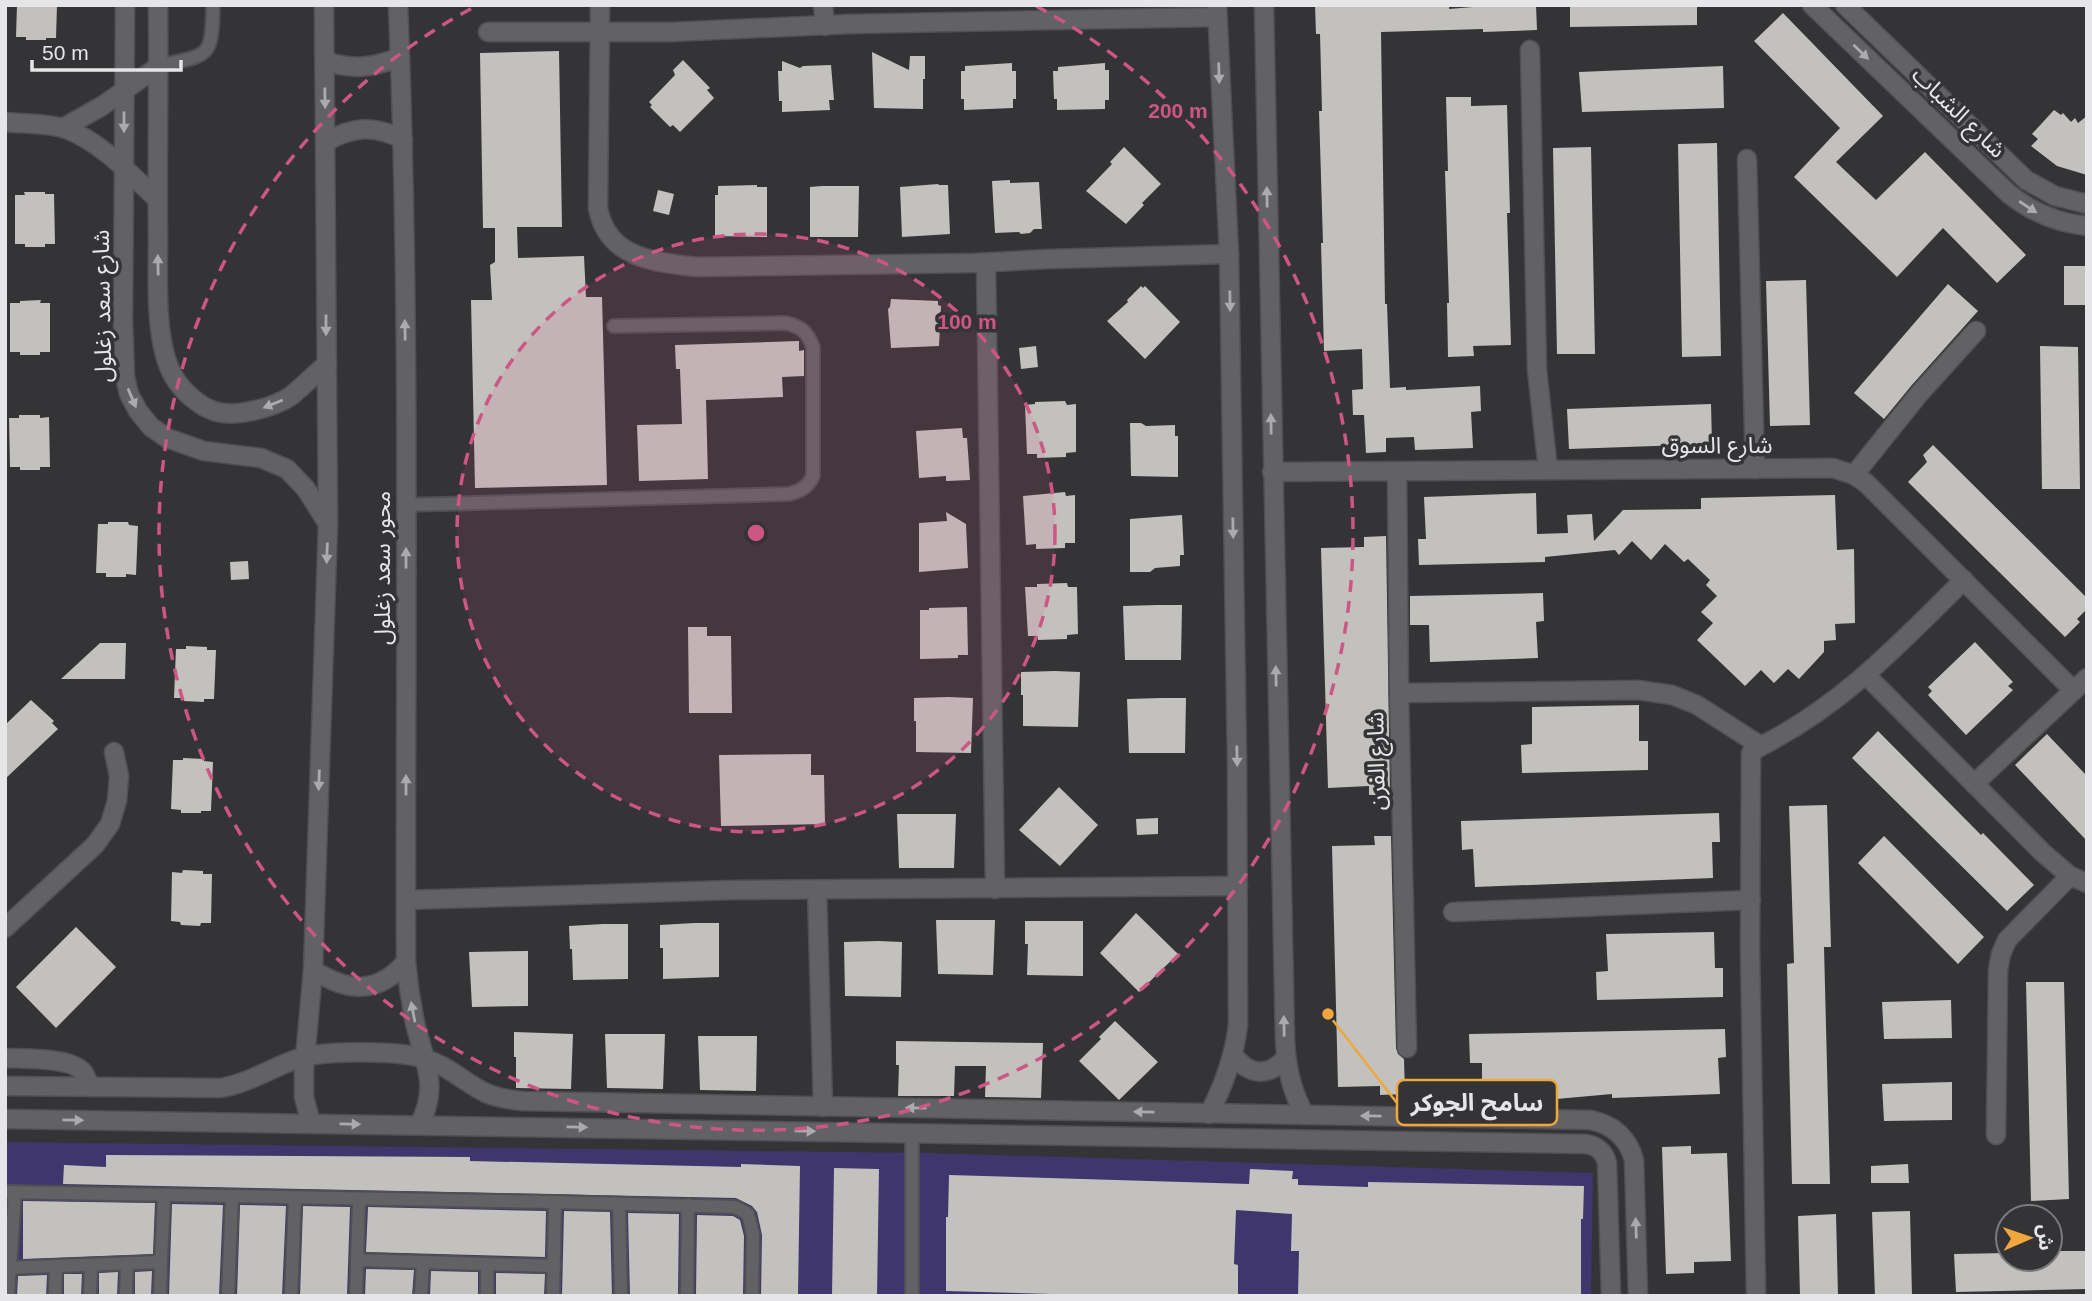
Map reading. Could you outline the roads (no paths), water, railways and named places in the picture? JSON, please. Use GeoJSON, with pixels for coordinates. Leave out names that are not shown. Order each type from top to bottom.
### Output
{"type":"FeatureCollection","features":[{"type":"Feature","properties":{"kind":"street","name":"شارع سعد زغلول"},"geometry":{"type":"LineString","coordinates":[[125,5],[123,355],[129,394],[151,427],[167,438],[217,454],[261,458],[287,469],[306,489],[328,524]]}},
{"type":"Feature","properties":{"kind":"street"},"geometry":{"type":"LineString","coordinates":[[158,5],[157,200],[160,327],[174,377],[195,401],[215,412],[242,413],[268,407],[290,397],[327,364]]}},
{"type":"Feature","properties":{"kind":"street"},"geometry":{"type":"LineString","coordinates":[[311,1123],[303,1084],[313,970],[328,524],[324,5]]}},
{"type":"Feature","properties":{"kind":"street","name":"محور سعد زغلول"},"geometry":{"type":"LineString","coordinates":[[398,5],[403,139],[406,962],[412,1011],[431,1085],[426,1113],[419,1125]]}},
{"type":"Feature","properties":{"kind":"street"},"geometry":{"type":"LineString","coordinates":[[600,5],[600,223],[608,236],[636,256],[655,262],[696,267],[986,263],[1049,258],[1229,254]]}},
{"type":"Feature","properties":{"kind":"street"},"geometry":{"type":"LineString","coordinates":[[823,5],[825,26]]}},
{"type":"Feature","properties":{"kind":"street"},"geometry":{"type":"LineString","coordinates":[[1264,5],[1286,1058],[1292,1088],[1305,1115]]}},
{"type":"Feature","properties":{"kind":"street","name":"شارع الشباب"},"geometry":{"type":"LineString","coordinates":[[1812,5],[2026,208],[2043,217],[2087,226]]}},
{"type":"Feature","properties":{"kind":"street","name":"شارع الشباب"},"geometry":{"type":"LineString","coordinates":[[1845,5],[2026,180],[2055,196],[2087,204]]}},
{"type":"Feature","properties":{"kind":"street"},"geometry":{"type":"LineString","coordinates":[[488,32],[699,32],[1217,11],[1229,254],[1238,1026],[1234,1056],[1209,1114]]}},
{"type":"Feature","properties":{"kind":"street"},"geometry":{"type":"LineString","coordinates":[[1530,50],[1537,370],[1548,470]]}},
{"type":"Feature","properties":{"kind":"street"},"geometry":{"type":"LineString","coordinates":[[325,61],[355,68],[370,67],[400,57]]}},
{"type":"Feature","properties":{"kind":"street"},"geometry":{"type":"LineString","coordinates":[[63,128],[102,106],[159,66]]}},
{"type":"Feature","properties":{"kind":"street"},"geometry":{"type":"LineString","coordinates":[[5,122],[63,128],[90,142],[157,200]]}},
{"type":"Feature","properties":{"kind":"street"},"geometry":{"type":"LineString","coordinates":[[326,142],[355,129],[380,130],[403,139]]}},
{"type":"Feature","properties":{"kind":"street"},"geometry":{"type":"LineString","coordinates":[[1747,159],[1755,469]]}},
{"type":"Feature","properties":{"kind":"street"},"geometry":{"type":"LineString","coordinates":[[986,263],[995,889]]}},
{"type":"Feature","properties":{"kind":"street"},"geometry":{"type":"LineString","coordinates":[[1854,475],[1919,394],[1976,331]]}},
{"type":"Feature","properties":{"kind":"street","name":"شارع السوق"},"geometry":{"type":"LineString","coordinates":[[1272,472],[1832,468],[1854,475],[1867,483],[2073,690]]}},
{"type":"Feature","properties":{"kind":"street","name":"شارع الفرن"},"geometry":{"type":"LineString","coordinates":[[1397,472],[1407,1048]]}},
{"type":"Feature","properties":{"kind":"street"},"geometry":{"type":"LineString","coordinates":[[1756,1296],[1751,1086],[1751,753],[1797,728],[1866,676],[1964,580]]}},
{"type":"Feature","properties":{"kind":"street"},"geometry":{"type":"LineString","coordinates":[[1866,676],[2042,852],[2070,876],[2087,883]]}},
{"type":"Feature","properties":{"kind":"street"},"geometry":{"type":"LineString","coordinates":[[1974,784],[2087,678]]}},
{"type":"Feature","properties":{"kind":"street"},"geometry":{"type":"LineString","coordinates":[[1399,693],[1638,690],[1672,695],[1697,705],[1761,746]]}},
{"type":"Feature","properties":{"kind":"street"},"geometry":{"type":"LineString","coordinates":[[5,928],[95,845],[110,824],[117,801],[119,776],[114,752]]}},
{"type":"Feature","properties":{"kind":"street"},"geometry":{"type":"LineString","coordinates":[[1996,1135],[1998,970],[2001,954],[2007,940],[2070,876]]}},
{"type":"Feature","properties":{"kind":"street"},"geometry":{"type":"LineString","coordinates":[[406,900],[559,894],[1238,886]]}},
{"type":"Feature","properties":{"kind":"street"},"geometry":{"type":"LineString","coordinates":[[817,890],[824,1107]]}},
{"type":"Feature","properties":{"kind":"street"},"geometry":{"type":"LineString","coordinates":[[1452,912],[1751,900]]}},
{"type":"Feature","properties":{"kind":"street"},"geometry":{"type":"LineString","coordinates":[[313,970],[326,978],[360,988],[378,984],[394,976],[406,962]]}},
{"type":"Feature","properties":{"kind":"street"},"geometry":{"type":"LineString","coordinates":[[5,1086],[221,1088],[246,1082],[305,1057],[324,1054],[395,1053],[424,1058],[446,1067],[484,1092],[510,1100],[1591,1120],[1614,1128],[1627,1142],[1634,1160],[1641,1292]]}},
{"type":"Feature","properties":{"kind":"street"},"geometry":{"type":"LineString","coordinates":[[1234,1056],[1249,1070],[1259,1072],[1278,1066],[1286,1058]]}},
{"type":"Feature","properties":{"kind":"street"},"geometry":{"type":"LineString","coordinates":[[5,1058],[64,1062],[77,1066],[84,1073],[90,1087]]}},
{"type":"Feature","properties":{"kind":"street"},"geometry":{"type":"LineString","coordinates":[[5,1119],[1592,1145],[1602,1152],[1607,1163],[1611,1296]]}},
{"type":"Feature","properties":{"kind":"lane"},"geometry":{"type":"LineString","coordinates":[[159,66],[198,57],[208,48],[212,36],[213,5]]}},
{"type":"Feature","properties":{"kind":"lane"},"geometry":{"type":"LineString","coordinates":[[406,505],[789,494],[810,483],[813,476],[813,347],[808,335],[800,327],[786,323],[614,327]]}},
{"type":"Feature","properties":{"kind":"lane"},"geometry":{"type":"LineString","coordinates":[[912,1133],[912,1296]]}},
{"type":"Feature","properties":{"kind":"lane"},"geometry":{"type":"LineString","coordinates":[[8,1296],[10,1192],[735,1207],[748,1214],[753,1235],[752,1296]]}},
{"type":"Feature","properties":{"kind":"lane"},"geometry":{"type":"LineString","coordinates":[[160,1296],[164,1196]]}},
{"type":"Feature","properties":{"kind":"lane"},"geometry":{"type":"LineString","coordinates":[[228,1296],[232,1197]]}},
{"type":"Feature","properties":{"kind":"lane"},"geometry":{"type":"LineString","coordinates":[[291,1296],[295,1199]]}},
{"type":"Feature","properties":{"kind":"lane"},"geometry":{"type":"LineString","coordinates":[[356,1296],[359,1200]]}},
{"type":"Feature","properties":{"kind":"lane"},"geometry":{"type":"LineString","coordinates":[[553,1296],[555,1202]]}},
{"type":"Feature","properties":{"kind":"lane"},"geometry":{"type":"LineString","coordinates":[[619,1204],[621,1296]]}},
{"type":"Feature","properties":{"kind":"lane"},"geometry":{"type":"LineString","coordinates":[[687,1296],[688,1205]]}},
{"type":"Feature","properties":{"kind":"lane"},"geometry":{"type":"LineString","coordinates":[[357,1260],[554,1266]]}},
{"type":"Feature","properties":{"kind":"lane"},"geometry":{"type":"LineString","coordinates":[[8,1268],[161,1262]]}},
{"type":"Feature","properties":{"kind":"lane"},"geometry":{"type":"LineString","coordinates":[[422,1296],[423,1262]]}},
{"type":"Feature","properties":{"kind":"lane"},"geometry":{"type":"LineString","coordinates":[[126,1296],[127,1263]]}},
{"type":"Feature","properties":{"kind":"lane"},"geometry":{"type":"LineString","coordinates":[[486,1296],[487,1264]]}},
{"type":"Feature","properties":{"kind":"lane"},"geometry":{"type":"LineString","coordinates":[[90,1296],[91,1265]]}},
{"type":"Feature","properties":{"kind":"lane"},"geometry":{"type":"LineString","coordinates":[[55,1296],[56,1266]]}},
{"type":"Feature","properties":{"kind":"place","name":"سامح الجوكر"},"geometry":{"type":"Point","coordinates":[1328,1014]}}]}
